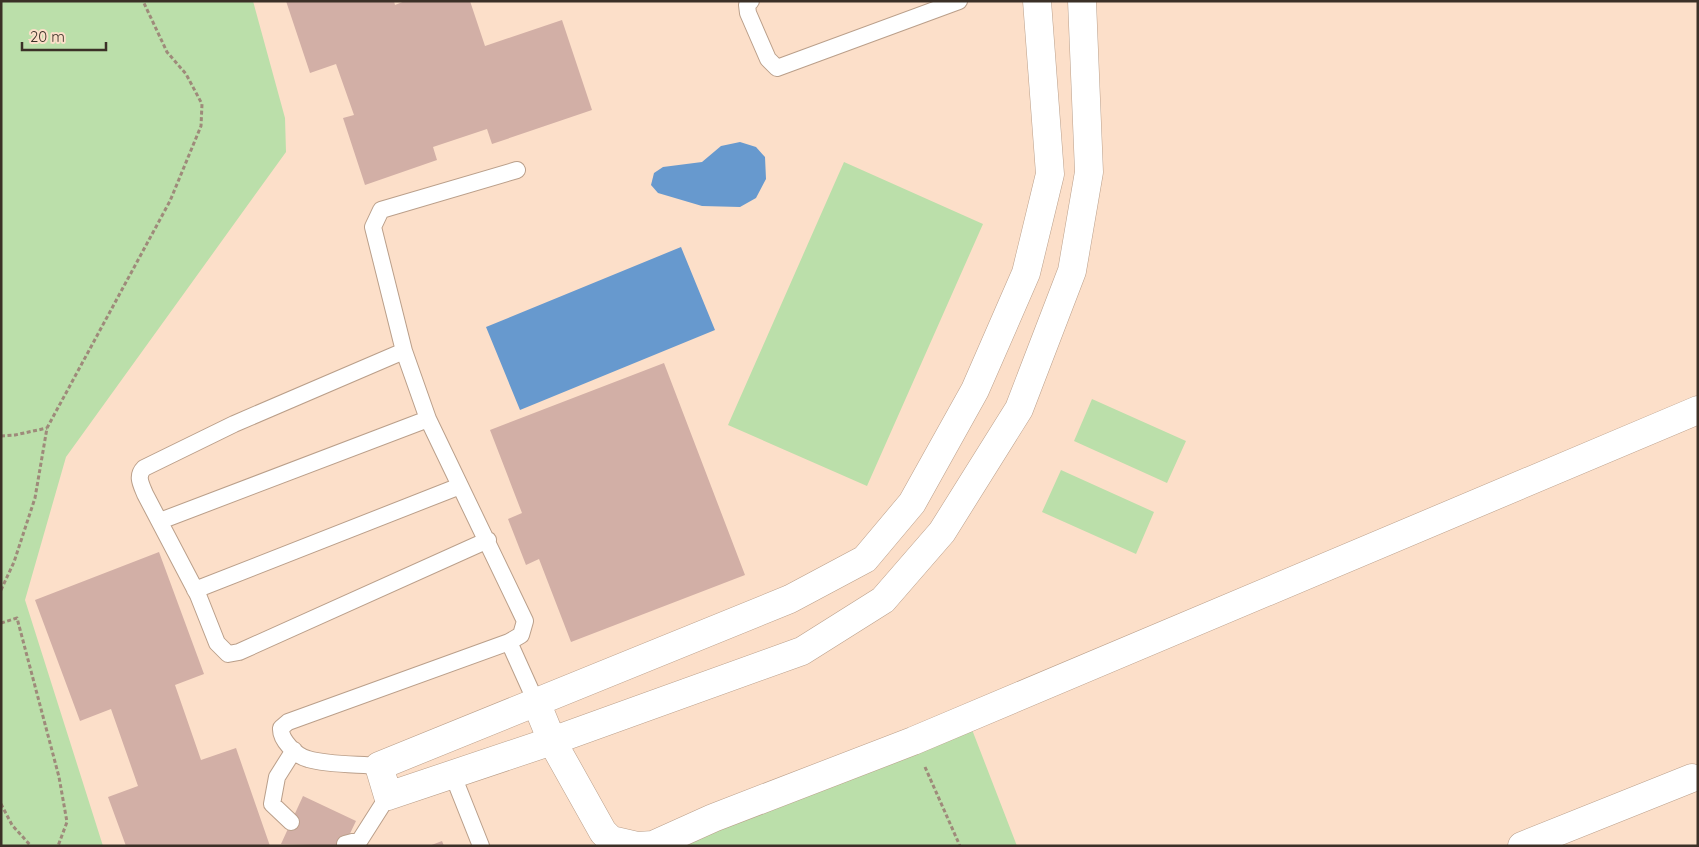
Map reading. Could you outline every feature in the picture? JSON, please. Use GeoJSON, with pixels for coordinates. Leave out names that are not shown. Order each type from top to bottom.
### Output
{"type":"FeatureCollection","features":[{"type":"Feature","properties":{"kind":"street"},"geometry":{"type":"LineString","coordinates":[[1037,1],[1050,174],[1026,273],[975,390],[912,504],[864,559],[790,599],[379,766],[388,796],[552,741],[802,650],[882,600],[942,532],[1019,410],[1072,271],[1089,172],[1082,1]]}},
{"type":"Feature","properties":{"kind":"street"},"geometry":{"type":"LineString","coordinates":[[1041,208],[1082,216]]}},
{"type":"Feature","properties":{"kind":"street"},"geometry":{"type":"LineString","coordinates":[[536,702],[552,741],[603,832],[611,840],[637,846],[653,845],[713,818],[913,741],[1698,410]]}},
{"type":"Feature","properties":{"kind":"street"},"geometry":{"type":"LineString","coordinates":[[1522,846],[1692,778]]}},
{"type":"Feature","properties":{"kind":"lane"},"geometry":{"type":"LineString","coordinates":[[751,1],[747,5],[748,13],[768,59],[777,68],[959,1]]}},
{"type":"Feature","properties":{"kind":"lane"},"geometry":{"type":"LineString","coordinates":[[379,766],[308,760],[294,750],[281,734],[281,728],[288,722],[508,642],[521,635],[525,621],[488,540],[428,420],[404,351],[372,227],[375,218],[381,210],[517,170]]}},
{"type":"Feature","properties":{"kind":"lane"},"geometry":{"type":"LineString","coordinates":[[404,351],[234,424],[144,468],[140,472],[139,480],[195,590],[217,643],[224,652],[230,654],[239,652],[488,540]]}},
{"type":"Feature","properties":{"kind":"lane"},"geometry":{"type":"LineString","coordinates":[[160,521],[428,420]]}},
{"type":"Feature","properties":{"kind":"lane"},"geometry":{"type":"LineString","coordinates":[[195,590],[460,486]]}},
{"type":"Feature","properties":{"kind":"lane"},"geometry":{"type":"LineString","coordinates":[[508,642],[536,702]]}},
{"type":"Feature","properties":{"kind":"lane"},"geometry":{"type":"LineString","coordinates":[[291,822],[272,804],[277,777],[294,750]]}},
{"type":"Feature","properties":{"kind":"lane"},"geometry":{"type":"LineString","coordinates":[[452,773],[481,846]]}},
{"type":"Feature","properties":{"kind":"lane"},"geometry":{"type":"LineString","coordinates":[[345,844],[360,840],[388,796]]}},
{"type":"Feature","properties":{"kind":"path"},"geometry":{"type":"LineString","coordinates":[[1,590],[14,562],[35,498],[47,428],[170,201],[202,126],[202,104],[186,74],[167,52],[143,1]]}},
{"type":"Feature","properties":{"kind":"path"},"geometry":{"type":"LineString","coordinates":[[1,436],[15,436],[47,428]]}},
{"type":"Feature","properties":{"kind":"path"},"geometry":{"type":"LineString","coordinates":[[1,623],[18,618],[57,768],[67,822],[58,846]]}},
{"type":"Feature","properties":{"kind":"path"},"geometry":{"type":"LineString","coordinates":[[913,741],[960,846]]}},
{"type":"Feature","properties":{"kind":"path"},"geometry":{"type":"LineString","coordinates":[[1,804],[12,825],[31,846]]}},
{"type":"Feature","properties":{"kind":"green space"},"geometry":{"type":"Polygon","coordinates":[[[1,1],[253,1],[285,118],[286,152],[66,457],[25,600],[103,846],[1,846],[1,1]]]}},
{"type":"Feature","properties":{"kind":"green space"},"geometry":{"type":"Polygon","coordinates":[[[844,162],[983,224],[867,486],[728,425],[844,162]]]}},
{"type":"Feature","properties":{"kind":"green space"},"geometry":{"type":"Polygon","coordinates":[[[1092,399],[1186,441],[1167,483],[1074,441],[1092,399]]]}},
{"type":"Feature","properties":{"kind":"green space"},"geometry":{"type":"Polygon","coordinates":[[[1061,470],[1154,512],[1136,554],[1042,512],[1061,470]]]}},
{"type":"Feature","properties":{"kind":"green space"},"geometry":{"type":"Polygon","coordinates":[[[971,727],[1017,846],[672,846],[971,727]]]}},
{"type":"Feature","properties":{"kind":"water"},"geometry":{"type":"Polygon","coordinates":[[[740,142],[756,147],[765,157],[766,179],[756,198],[740,207],[702,206],[658,193],[651,185],[654,173],[663,167],[702,162],[721,146],[740,142]]]}},
{"type":"Feature","properties":{"kind":"water"},"geometry":{"type":"Polygon","coordinates":[[[681,247],[715,330],[520,410],[486,327],[681,247]]]}},
{"type":"Feature","properties":{"kind":"building"},"geometry":{"type":"Polygon","coordinates":[[[286,1],[394,1],[395,5],[405,1],[470,1],[485,46],[562,20],[592,110],[492,144],[487,129],[433,147],[437,160],[365,185],[343,118],[354,115],[336,64],[310,73],[286,1]]]}},
{"type":"Feature","properties":{"kind":"building"},"geometry":{"type":"Polygon","coordinates":[[[664,363],[745,575],[571,642],[539,559],[526,565],[508,519],[522,513],[490,430],[664,363]]]}},
{"type":"Feature","properties":{"kind":"building"},"geometry":{"type":"Polygon","coordinates":[[[159,552],[204,674],[175,685],[201,760],[236,748],[270,846],[126,846],[108,797],[138,786],[111,709],[80,721],[35,600],[159,552]]]}},
{"type":"Feature","properties":{"kind":"building"},"geometry":{"type":"Polygon","coordinates":[[[303,796],[356,821],[344,846],[281,844],[303,796]]]}},
{"type":"Feature","properties":{"kind":"building"},"geometry":{"type":"Polygon","coordinates":[[[442,841],[444,846],[429,846],[442,841]]]}}]}
